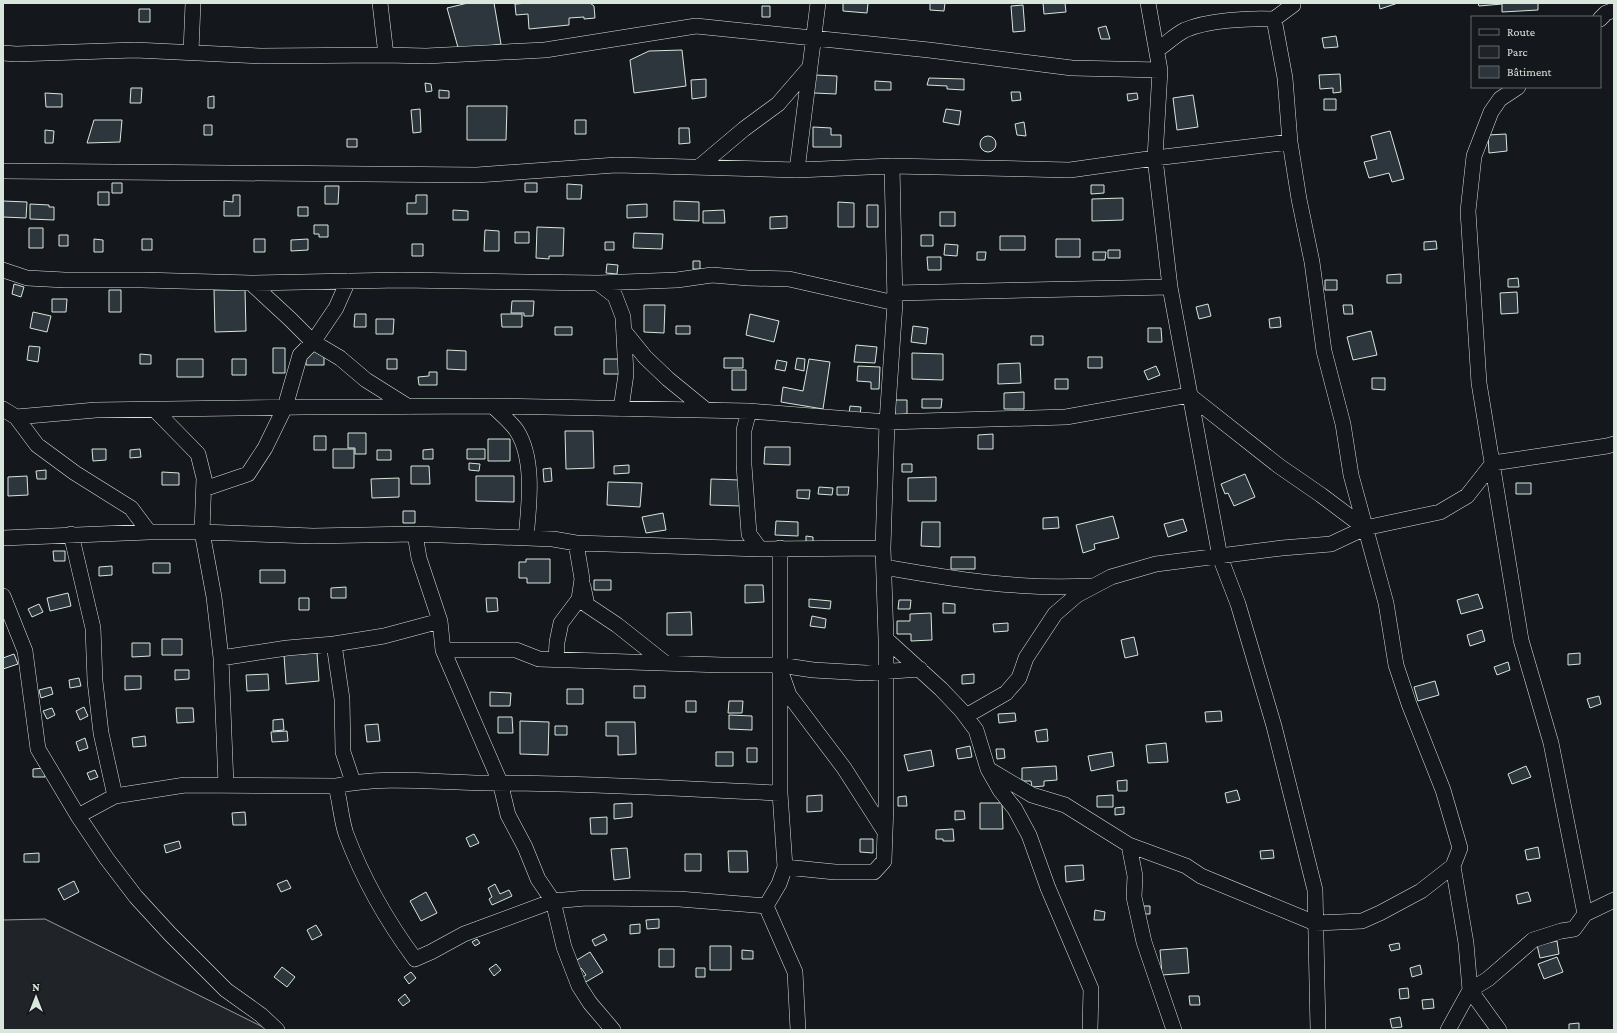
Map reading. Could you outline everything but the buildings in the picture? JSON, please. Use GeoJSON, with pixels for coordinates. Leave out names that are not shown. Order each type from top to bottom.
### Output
{"type":"FeatureCollection","features":[{"type":"Feature","properties":{"kind":"street"},"geometry":{"type":"LineString","coordinates":[[192,52],[193,3]]}},
{"type":"Feature","properties":{"kind":"street"},"geometry":{"type":"LineString","coordinates":[[380,3],[386,55]]}},
{"type":"Feature","properties":{"kind":"street"},"geometry":{"type":"LineString","coordinates":[[797,170],[818,3]]}},
{"type":"Feature","properties":{"kind":"street"},"geometry":{"type":"LineString","coordinates":[[1148,3],[1160,70],[1155,158],[1170,287],[1220,557],[1238,604],[1274,726],[1315,890],[1318,1030]]}},
{"type":"Feature","properties":{"kind":"street"},"geometry":{"type":"LineString","coordinates":[[1157,50],[1184,30],[1212,23],[1245,19],[1274,19],[1293,5],[1293,3]]}},
{"type":"Feature","properties":{"kind":"street"},"geometry":{"type":"LineString","coordinates":[[1601,17],[1606,13],[1614,10]]}},
{"type":"Feature","properties":{"kind":"street"},"geometry":{"type":"LineString","coordinates":[[988,770],[1032,795],[1065,805],[1129,845],[1186,866],[1201,876],[1315,923],[1362,921],[1380,913],[1421,891],[1453,866],[1460,848],[1443,790],[1409,704],[1396,665],[1386,603],[1351,475],[1343,424],[1324,351],[1312,262],[1298,199],[1290,142],[1285,78],[1274,19]]}},
{"type":"Feature","properties":{"kind":"street"},"geometry":{"type":"LineString","coordinates":[[3,53],[135,50],[261,56],[426,56],[545,50],[696,26],[929,50],[1072,68],[1160,70]]}},
{"type":"Feature","properties":{"kind":"street"},"geometry":{"type":"LineString","coordinates":[[699,168],[744,129],[778,104],[810,67]]}},
{"type":"Feature","properties":{"kind":"street"},"geometry":{"type":"LineString","coordinates":[[1516,88],[1500,99],[1488,118],[1474,156],[1468,211],[1479,383],[1521,640],[1551,743],[1585,914]]}},
{"type":"Feature","properties":{"kind":"street"},"geometry":{"type":"LineString","coordinates":[[3,171],[477,175],[616,165],[797,170],[892,166],[1070,170],[1290,142]]}},
{"type":"Feature","properties":{"kind":"street"},"geometry":{"type":"LineString","coordinates":[[785,867],[835,872],[874,872],[884,861],[886,638],[883,548],[887,422],[895,298],[892,166]]}},
{"type":"Feature","properties":{"kind":"street"},"geometry":{"type":"LineString","coordinates":[[3,270],[27,278],[65,280],[251,283],[400,280],[598,283],[677,280],[712,275],[789,279],[895,298],[1170,287]]}},
{"type":"Feature","properties":{"kind":"street"},"geometry":{"type":"LineString","coordinates":[[204,489],[248,474],[264,448],[285,407],[300,355],[313,342],[336,308],[348,281]]}},
{"type":"Feature","properties":{"kind":"street"},"geometry":{"type":"LineString","coordinates":[[251,283],[313,342],[340,358],[366,380],[409,407]]}},
{"type":"Feature","properties":{"kind":"street"},"geometry":{"type":"LineString","coordinates":[[598,283],[615,296],[623,317],[626,374],[621,409]]}},
{"type":"Feature","properties":{"kind":"street"},"geometry":{"type":"LineString","coordinates":[[624,331],[645,357],[668,380],[706,410]]}},
{"type":"Feature","properties":{"kind":"street"},"geometry":{"type":"LineString","coordinates":[[16,417],[96,410],[493,406],[749,411],[887,422],[1066,416],[1189,395],[1279,466],[1365,528]]}},
{"type":"Feature","properties":{"kind":"street"},"geometry":{"type":"LineString","coordinates":[[493,406],[516,429],[521,438],[528,466],[530,502],[526,538]]}},
{"type":"Feature","properties":{"kind":"street"},"geometry":{"type":"LineString","coordinates":[[3,409],[16,417],[37,445],[75,473],[131,508],[148,532]]}},
{"type":"Feature","properties":{"kind":"street"},"geometry":{"type":"LineString","coordinates":[[155,410],[198,454],[204,478],[202,532],[214,597],[221,658],[226,785]]}},
{"type":"Feature","properties":{"kind":"street"},"geometry":{"type":"LineString","coordinates":[[749,411],[744,430],[744,465],[749,534],[760,549]]}},
{"type":"Feature","properties":{"kind":"street"},"geometry":{"type":"LineString","coordinates":[[966,716],[1006,693],[1019,678],[1026,658],[1055,614],[1077,595],[1111,577],[1156,564],[1282,548],[1331,544],[1365,528],[1440,512],[1467,496],[1493,463],[1614,444]]}},
{"type":"Feature","properties":{"kind":"street"},"geometry":{"type":"LineString","coordinates":[[3,538],[148,532],[202,532],[314,536],[415,534],[553,539],[576,543],[760,549],[883,548]]}},
{"type":"Feature","properties":{"kind":"street"},"geometry":{"type":"LineString","coordinates":[[71,534],[93,628],[95,681],[101,733],[115,796]]}},
{"type":"Feature","properties":{"kind":"street"},"geometry":{"type":"LineString","coordinates":[[415,534],[419,558],[440,621],[443,650],[500,782],[508,814],[525,847],[538,879],[553,901],[564,947],[579,986],[590,1003],[613,1030]]}},
{"type":"Feature","properties":{"kind":"street"},"geometry":{"type":"LineString","coordinates":[[576,543],[587,605],[617,625],[665,663]]}},
{"type":"Feature","properties":{"kind":"street"},"geometry":{"type":"LineString","coordinates":[[766,906],[779,884],[785,867],[780,793],[780,548]]}},
{"type":"Feature","properties":{"kind":"street"},"geometry":{"type":"LineString","coordinates":[[884,568],[945,578],[1013,585],[1068,587],[1093,586]]}},
{"type":"Feature","properties":{"kind":"street"},"geometry":{"type":"LineString","coordinates":[[556,660],[557,642],[562,623],[579,599],[582,579]]}},
{"type":"Feature","properties":{"kind":"street"},"geometry":{"type":"LineString","coordinates":[[3,596],[25,651],[38,749],[78,816],[107,859],[136,897],[170,934],[226,990],[261,1015],[277,1030]]}},
{"type":"Feature","properties":{"kind":"street"},"geometry":{"type":"LineString","coordinates":[[221,658],[287,648],[334,644],[384,636],[440,621]]}},
{"type":"Feature","properties":{"kind":"street"},"geometry":{"type":"LineString","coordinates":[[886,638],[941,689],[966,716],[976,730],[988,770],[1000,790],[1015,809],[1029,835],[1048,888],[1091,989],[1090,1030]]}},
{"type":"Feature","properties":{"kind":"street"},"geometry":{"type":"LineString","coordinates":[[334,644],[342,699],[343,752],[353,782]]}},
{"type":"Feature","properties":{"kind":"street"},"geometry":{"type":"LineString","coordinates":[[443,650],[516,650],[538,659],[556,660],[722,665],[780,665],[813,670],[886,672],[920,669]]}},
{"type":"Feature","properties":{"kind":"street"},"geometry":{"type":"LineString","coordinates":[[780,665],[788,695],[844,768],[885,832]]}},
{"type":"Feature","properties":{"kind":"street"},"geometry":{"type":"LineString","coordinates":[[78,816],[115,796],[185,785],[336,786],[353,782],[500,782],[780,793]]}},
{"type":"Feature","properties":{"kind":"street"},"geometry":{"type":"LineString","coordinates":[[336,786],[346,832],[366,882],[397,935],[415,959],[432,952],[470,931],[553,901],[586,898],[679,899],[766,906]]}},
{"type":"Feature","properties":{"kind":"street"},"geometry":{"type":"LineString","coordinates":[[1129,845],[1135,876],[1134,897],[1144,942],[1174,1030]]}},
{"type":"Feature","properties":{"kind":"street"},"geometry":{"type":"LineString","coordinates":[[1453,866],[1466,943],[1470,990],[1499,1030]]}},
{"type":"Feature","properties":{"kind":"street"},"geometry":{"type":"LineString","coordinates":[[1448,1030],[1470,990],[1488,979],[1533,940],[1561,931],[1574,929],[1585,914],[1614,900]]}},
{"type":"Feature","properties":{"kind":"street"},"geometry":{"type":"LineString","coordinates":[[766,906],[795,972],[798,1030]]}},
{"type":"Feature","properties":{"kind":"green space"},"geometry":{"type":"Polygon","coordinates":[[[45,919],[269,1030],[3,1030],[3,920],[45,919]]]}}]}
